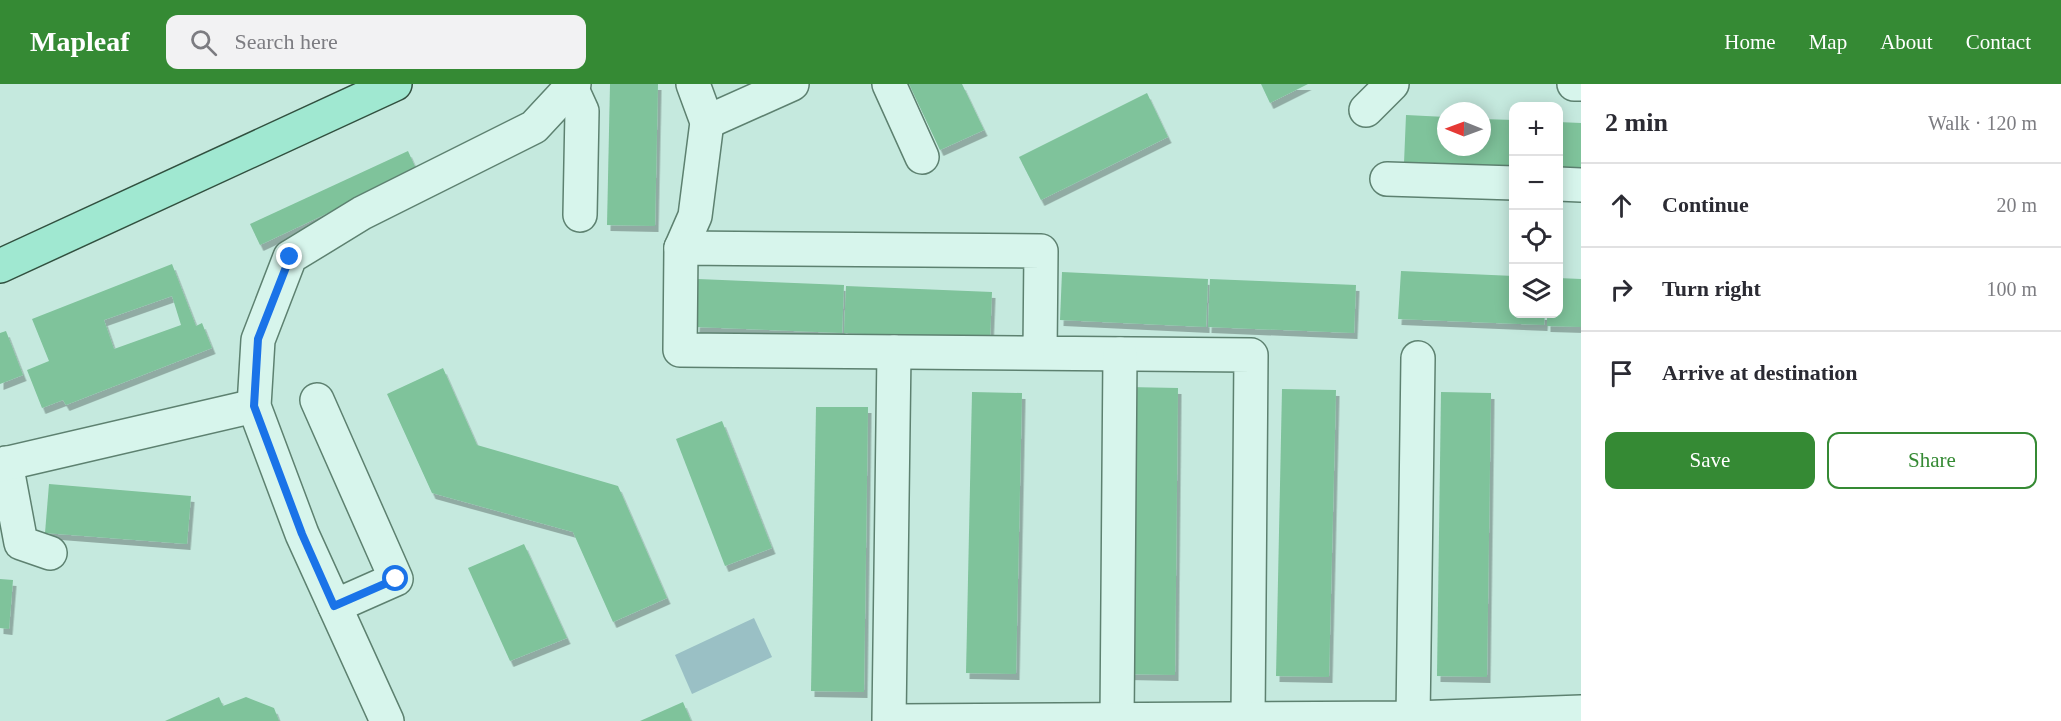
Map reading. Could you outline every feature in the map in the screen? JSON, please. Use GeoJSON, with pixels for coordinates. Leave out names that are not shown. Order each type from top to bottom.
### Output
{"type":"FeatureCollection","features":[{"type":"Feature","properties":{"kind":"main road"},"geometry":{"type":"LineString","coordinates":[[0,266],[394,84]]}},
{"type":"Feature","properties":{"kind":"lane"},"geometry":{"type":"LineString","coordinates":[[693,84],[707,122],[695,216],[681,248],[680,350],[1251,355],[1248,719]]}},
{"type":"Feature","properties":{"kind":"lane"},"geometry":{"type":"LineString","coordinates":[[707,122],[792,84]]}},
{"type":"Feature","properties":{"kind":"lane"},"geometry":{"type":"LineString","coordinates":[[889,84],[922,157]]}},
{"type":"Feature","properties":{"kind":"lane"},"geometry":{"type":"LineString","coordinates":[[1366,110],[1392,84]]}},
{"type":"Feature","properties":{"kind":"lane"},"geometry":{"type":"LineString","coordinates":[[1574,84],[1581,84]]}},
{"type":"Feature","properties":{"kind":"lane"},"geometry":{"type":"LineString","coordinates":[[387,721],[302,534],[254,406],[258,339],[290,257],[362,213],[534,127],[572,86],[582,111],[580,215]]}},
{"type":"Feature","properties":{"kind":"lane"},"geometry":{"type":"LineString","coordinates":[[1387,179],[1509,183]]}},
{"type":"Feature","properties":{"kind":"lane"},"geometry":{"type":"LineString","coordinates":[[1563,184],[1581,185]]}},
{"type":"Feature","properties":{"kind":"lane"},"geometry":{"type":"LineString","coordinates":[[681,248],[1041,251],[1040,353]]}},
{"type":"Feature","properties":{"kind":"lane"},"geometry":{"type":"LineString","coordinates":[[894,352],[894,721],[1413,718],[1581,712]]}},
{"type":"Feature","properties":{"kind":"lane"},"geometry":{"type":"LineString","coordinates":[[1117,720],[1120,354]]}},
{"type":"Feature","properties":{"kind":"lane"},"geometry":{"type":"LineString","coordinates":[[1413,718],[1418,358]]}},
{"type":"Feature","properties":{"kind":"lane"},"geometry":{"type":"LineString","coordinates":[[317,400],[396,579],[334,606]]}},
{"type":"Feature","properties":{"kind":"lane"},"geometry":{"type":"LineString","coordinates":[[50,553],[21,543],[3,464],[254,406]]}},
{"type":"Feature","properties":{"kind":"shaded area"},"geometry":{"type":"Polygon","coordinates":[[[754,618],[772,657],[692,694],[675,655],[754,618]]]}},
{"type":"Feature","properties":{"kind":"building"},"geometry":{"type":"Polygon","coordinates":[[[610,84],[658,84],[655,226],[607,225],[610,84]]]}},
{"type":"Feature","properties":{"kind":"building"},"geometry":{"type":"Polygon","coordinates":[[[909,84],[962,84],[984,130],[940,150],[909,84]]]}},
{"type":"Feature","properties":{"kind":"building"},"geometry":{"type":"Polygon","coordinates":[[[1261,84],[1308,84],[1270,103],[1261,84]]]}},
{"type":"Feature","properties":{"kind":"building"},"geometry":{"type":"Polygon","coordinates":[[[1147,93],[1168,137],[1041,200],[1019,157],[1147,93]]]}},
{"type":"Feature","properties":{"kind":"building"},"geometry":{"type":"Polygon","coordinates":[[[1406,115],[1437,117],[1437,156],[1491,156],[1491,119],[1509,120],[1509,168],[1404,163],[1406,115]]]}},
{"type":"Feature","properties":{"kind":"building"},"geometry":{"type":"Polygon","coordinates":[[[1563,122],[1581,123],[1581,171],[1563,170],[1563,122]]]}},
{"type":"Feature","properties":{"kind":"building"},"geometry":{"type":"Polygon","coordinates":[[[408,151],[417,171],[260,245],[250,224],[408,151]]]}},
{"type":"Feature","properties":{"kind":"building"},"geometry":{"type":"Polygon","coordinates":[[[172,264],[196,326],[202,323],[212,348],[66,405],[63,400],[42,408],[27,370],[49,361],[32,319],[172,264]],[[172,296],[104,320],[114,349],[181,325],[172,296]]]}},
{"type":"Feature","properties":{"kind":"building"},"geometry":{"type":"Polygon","coordinates":[[[1401,271],[1509,276],[1509,318],[1545,318],[1544,325],[1398,319],[1401,271]]]}},
{"type":"Feature","properties":{"kind":"building"},"geometry":{"type":"Polygon","coordinates":[[[1062,272],[1208,279],[1206,327],[1060,320],[1062,272]]]}},
{"type":"Feature","properties":{"kind":"building"},"geometry":{"type":"Polygon","coordinates":[[[1563,278],[1581,279],[1581,327],[1547,326],[1547,318],[1563,318],[1563,278]]]}},
{"type":"Feature","properties":{"kind":"building"},"geometry":{"type":"Polygon","coordinates":[[[698,279],[844,285],[842,333],[696,327],[698,279]]]}},
{"type":"Feature","properties":{"kind":"building"},"geometry":{"type":"Polygon","coordinates":[[[1210,279],[1356,285],[1354,333],[1208,327],[1210,279]]]}},
{"type":"Feature","properties":{"kind":"building"},"geometry":{"type":"Polygon","coordinates":[[[846,286],[992,292],[990,340],[844,333],[846,286]]]}},
{"type":"Feature","properties":{"kind":"building"},"geometry":{"type":"Polygon","coordinates":[[[6,331],[23,375],[0,384],[0,333],[6,331]]]}},
{"type":"Feature","properties":{"kind":"building"},"geometry":{"type":"Polygon","coordinates":[[[443,368],[477,445],[618,486],[667,598],[613,622],[573,532],[432,493],[387,394],[443,368]]]}},
{"type":"Feature","properties":{"kind":"building"},"geometry":{"type":"Polygon","coordinates":[[[1128,387],[1178,388],[1175,675],[1125,674],[1128,387]]]}},
{"type":"Feature","properties":{"kind":"building"},"geometry":{"type":"Polygon","coordinates":[[[1282,389],[1336,390],[1329,677],[1276,676],[1282,389]]]}},
{"type":"Feature","properties":{"kind":"building"},"geometry":{"type":"Polygon","coordinates":[[[972,392],[1022,393],[1016,674],[966,673],[972,392]]]}},
{"type":"Feature","properties":{"kind":"building"},"geometry":{"type":"Polygon","coordinates":[[[1441,392],[1491,393],[1487,677],[1437,676],[1441,392]]]}},
{"type":"Feature","properties":{"kind":"building"},"geometry":{"type":"Polygon","coordinates":[[[816,407],[868,407],[864,692],[811,691],[816,407]]]}},
{"type":"Feature","properties":{"kind":"building"},"geometry":{"type":"Polygon","coordinates":[[[722,421],[772,548],[725,566],[676,439],[722,421]]]}},
{"type":"Feature","properties":{"kind":"building"},"geometry":{"type":"Polygon","coordinates":[[[49,484],[191,496],[187,544],[45,533],[49,484]]]}},
{"type":"Feature","properties":{"kind":"building"},"geometry":{"type":"Polygon","coordinates":[[[524,544],[567,638],[510,661],[468,568],[524,544]]]}},
{"type":"Feature","properties":{"kind":"building"},"geometry":{"type":"Polygon","coordinates":[[[0,579],[13,580],[9,629],[0,628],[0,579]]]}},
{"type":"Feature","properties":{"kind":"building"},"geometry":{"type":"Polygon","coordinates":[[[219,697],[223,706],[246,697],[274,708],[279,721],[165,721],[219,697]]]}},
{"type":"Feature","properties":{"kind":"building"},"geometry":{"type":"Polygon","coordinates":[[[683,702],[691,721],[640,721],[683,702]]]}},
{"type":"Feature","properties":{"kind":"route"},"geometry":{"type":"LineString","coordinates":[[290,257],[258,339],[254,406],[302,534],[334,606],[396,579]]}}]}
